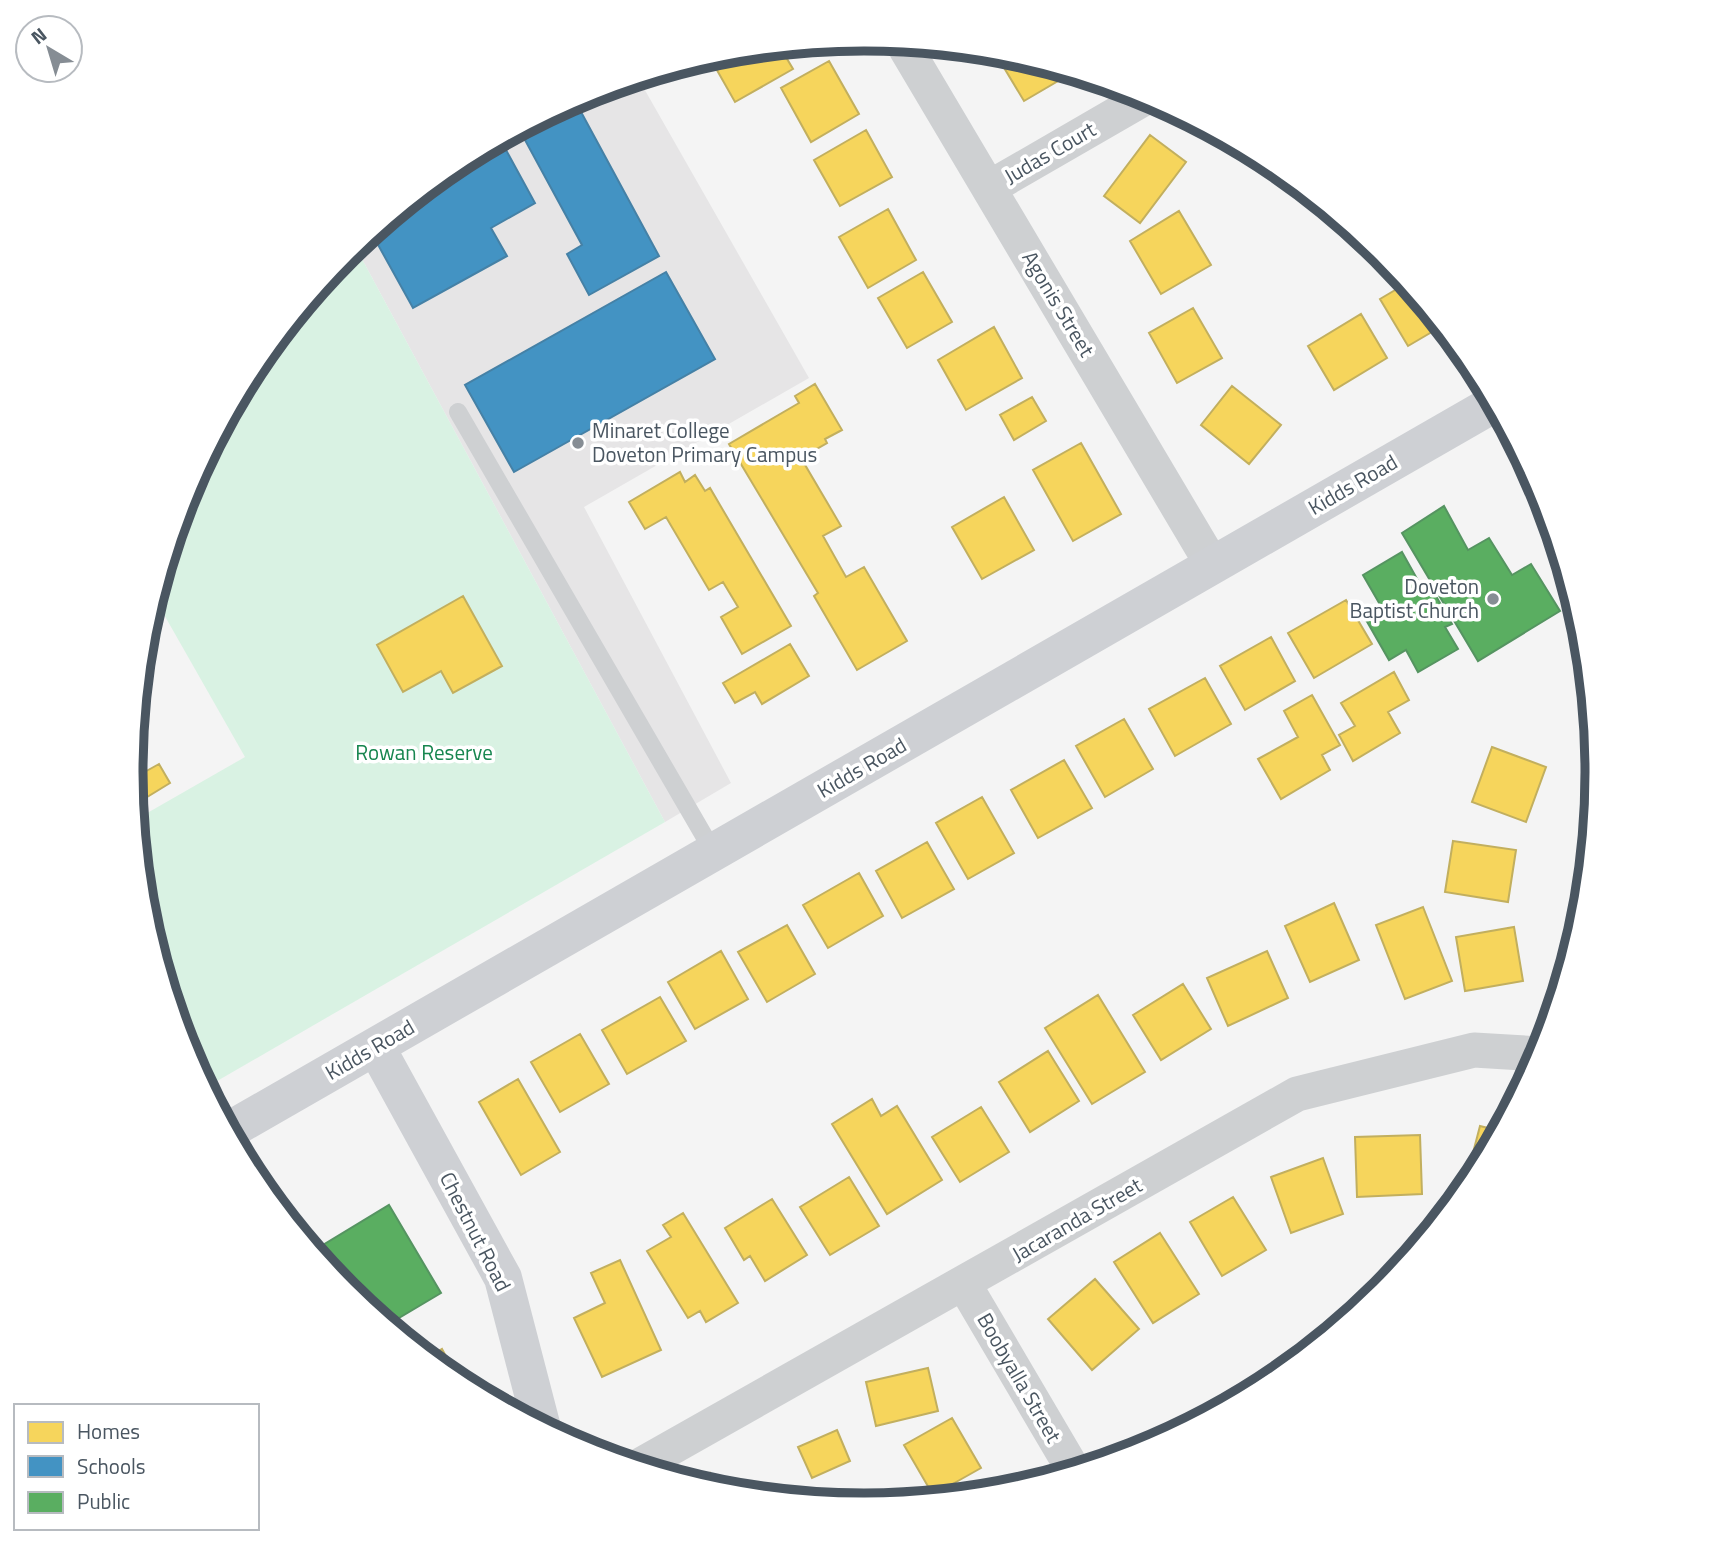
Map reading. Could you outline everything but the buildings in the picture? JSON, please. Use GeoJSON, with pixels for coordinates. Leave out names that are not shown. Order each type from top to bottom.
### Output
{"type":"FeatureCollection","features":[{"type":"Feature","properties":{"kind":"main road","name":"Kidds Road"},"geometry":{"type":"LineString","coordinates":[[236,1127],[1487,408]]}},
{"type":"Feature","properties":{"kind":"main road","name":"Chestnut Road"},"geometry":{"type":"LineString","coordinates":[[376,1048],[503,1278],[539,1416]]}},
{"type":"Feature","properties":{"kind":"street","name":"Agonis Street"},"geometry":{"type":"LineString","coordinates":[[908,52],[1213,566]]}},
{"type":"Feature","properties":{"kind":"street","name":"Judas Court"},"geometry":{"type":"LineString","coordinates":[[989,188],[1134,104]]}},
{"type":"Feature","properties":{"kind":"street","name":"Jacaranda Street"},"geometry":{"type":"LineString","coordinates":[[649,1460],[1297,1094],[1475,1050],[1528,1053]]}},
{"type":"Feature","properties":{"kind":"street","name":"Boobyalla Street"},"geometry":{"type":"LineString","coordinates":[[964,1284],[1069,1463]]}},
{"type":"Feature","properties":{"kind":"lane"},"geometry":{"type":"LineString","coordinates":[[458,412],[714,853]]}},
{"type":"Feature","properties":{"kind":"shaded area","name":"Minaret College Doveton Primary Campus"},"geometry":{"type":"Polygon","coordinates":[[[642,86],[809,378],[584,507],[731,783],[665,822],[360,256],[425,200],[503,147],[588,106],[642,86]]]}},
{"type":"Feature","properties":{"kind":"green space","name":"Rowan Reserve"},"geometry":{"type":"Polygon","coordinates":[[[360,256],[665,822],[214,1083],[181,1004],[167,959],[149,866],[144,815],[245,757],[162,610],[167,585],[198,496],[239,411],[292,333],[322,296],[360,256]]]}},
{"type":"Feature","properties":{"kind":"place","name":"Minaret College Doveton Primary Campus"},"geometry":{"type":"Point","coordinates":[578,443]}},
{"type":"Feature","properties":{"kind":"place","name":"Doveton Baptist Church"},"geometry":{"type":"Point","coordinates":[1493,599]}}]}
